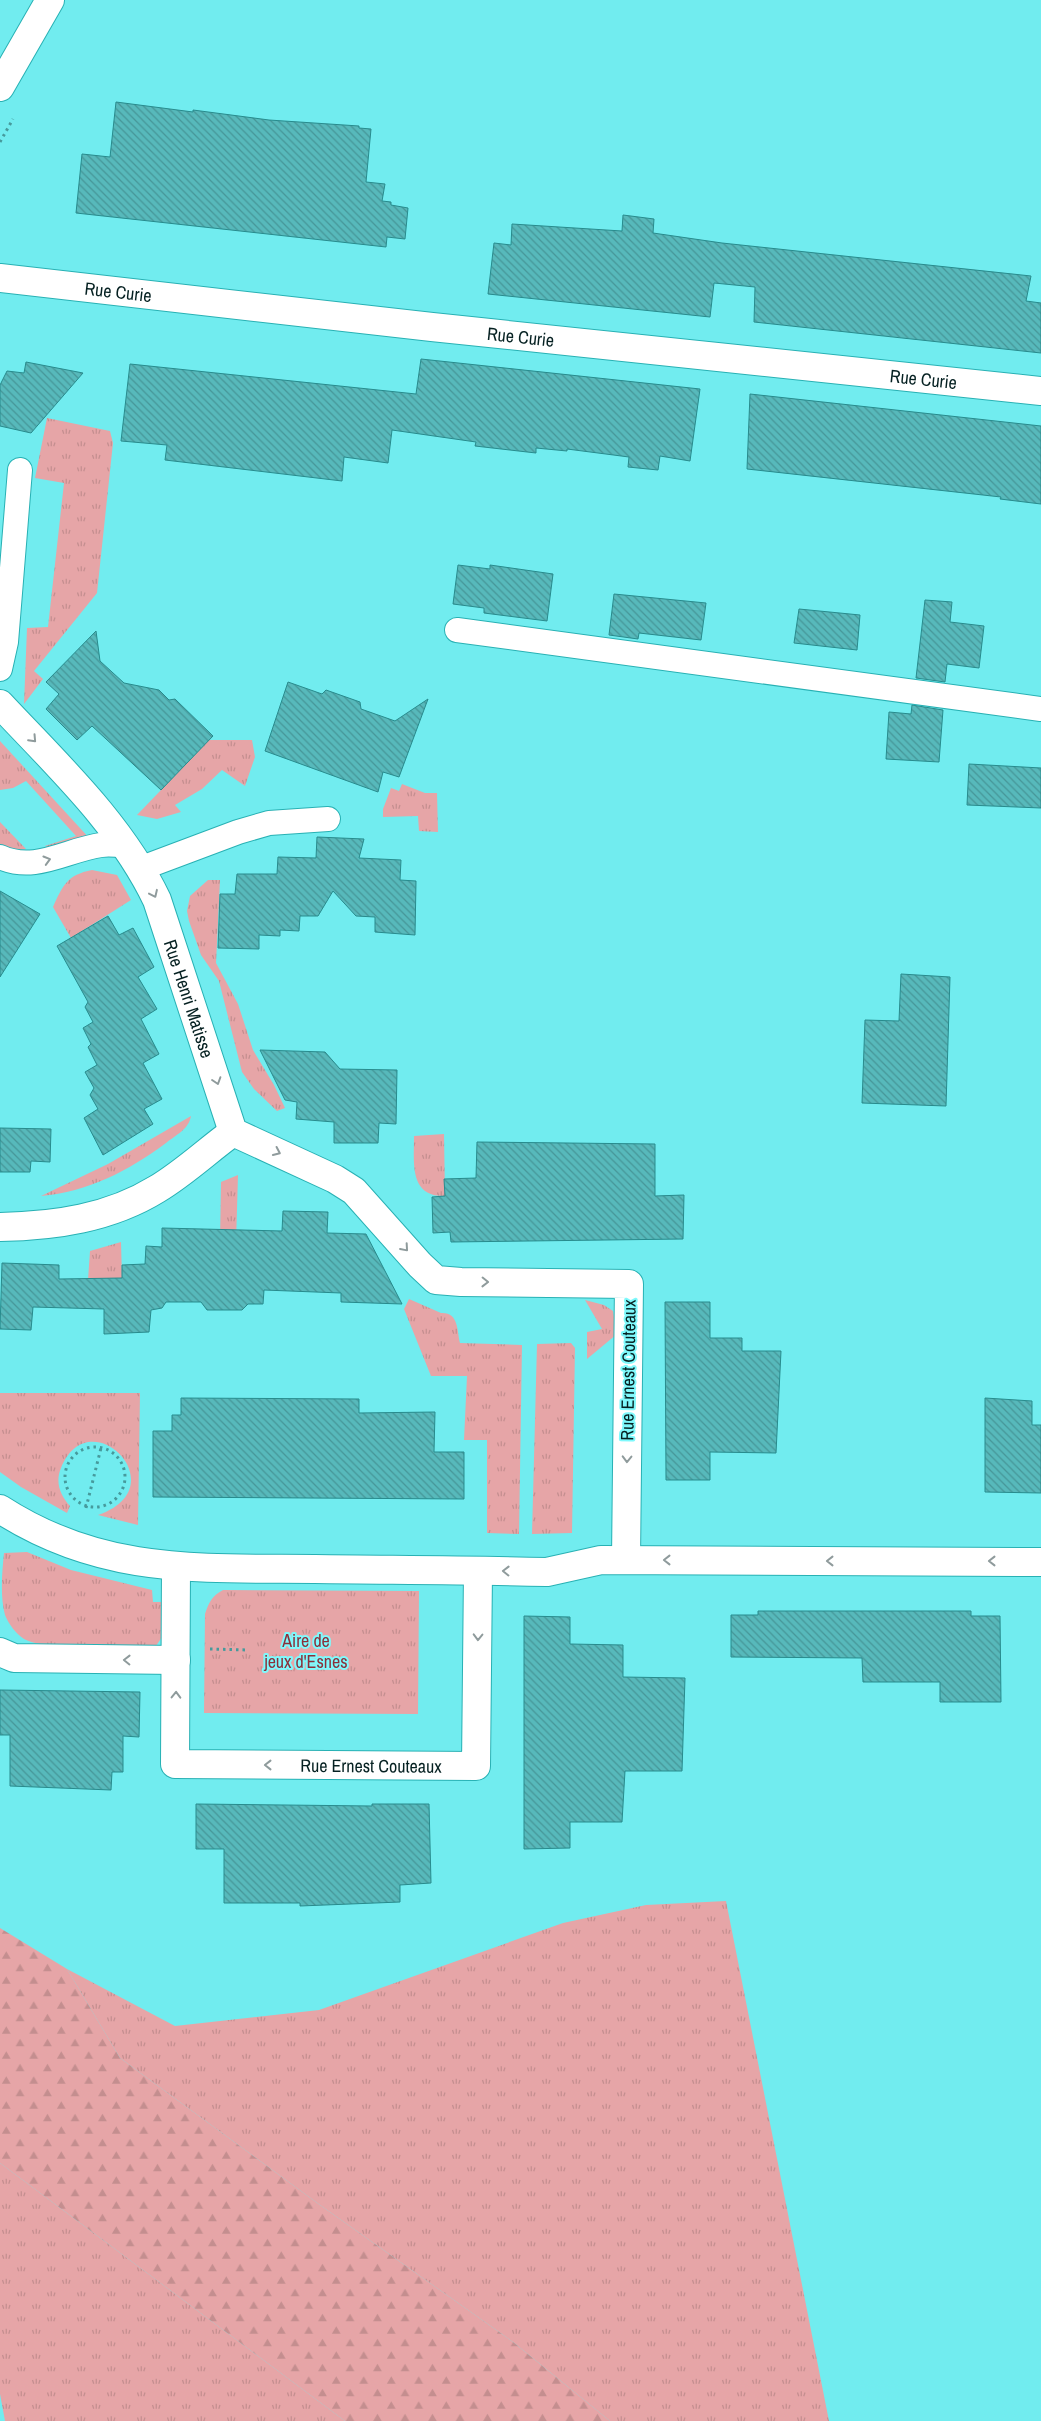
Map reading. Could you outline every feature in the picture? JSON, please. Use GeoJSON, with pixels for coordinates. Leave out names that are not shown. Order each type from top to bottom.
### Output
{"type":"FeatureCollection","features":[{"type":"Feature","properties":{"kind":"street"},"geometry":{"type":"LineString","coordinates":[[0,87],[50,0]]}},
{"type":"Feature","properties":{"kind":"street","name":"Rue Curie"},"geometry":{"type":"LineString","coordinates":[[0,278],[442,328],[1041,391]]}},
{"type":"Feature","properties":{"kind":"street","name":"Rue Henri Matisse"},"geometry":{"type":"LineString","coordinates":[[0,704],[78,788],[142,868],[157,900],[233,1132]]}},
{"type":"Feature","properties":{"kind":"street"},"geometry":{"type":"LineString","coordinates":[[0,1227],[66,1222],[107,1212],[132,1203],[159,1188],[233,1132]]}},
{"type":"Feature","properties":{"kind":"street","name":"Rue Ernest Couteaux"},"geometry":{"type":"LineString","coordinates":[[233,1132],[336,1179],[354,1191],[420,1265],[436,1280],[629,1284],[626,1560]]}},
{"type":"Feature","properties":{"kind":"street"},"geometry":{"type":"LineString","coordinates":[[0,1509],[71,1546],[102,1555],[176,1568],[547,1572],[600,1560],[1041,1562]]}},
{"type":"Feature","properties":{"kind":"street","name":"Rue Ernest Couteaux"},"geometry":{"type":"LineString","coordinates":[[176,1568],[175,1764],[476,1766],[478,1571]]}},
{"type":"Feature","properties":{"kind":"street"},"geometry":{"type":"LineString","coordinates":[[0,1652],[14,1658],[176,1660]]}},
{"type":"Feature","properties":{"kind":"lane"},"geometry":{"type":"LineString","coordinates":[[0,669],[6,642],[20,470]]}},
{"type":"Feature","properties":{"kind":"lane"},"geometry":{"type":"LineString","coordinates":[[458,630],[1041,709]]}},
{"type":"Feature","properties":{"kind":"lane"},"geometry":{"type":"LineString","coordinates":[[142,868],[246,830],[270,824],[328,819]]}},
{"type":"Feature","properties":{"kind":"lane"},"geometry":{"type":"LineString","coordinates":[[0,857],[11,862],[33,864],[101,845],[124,845]]}},
{"type":"Feature","properties":{"kind":"path"},"geometry":{"type":"LineString","coordinates":[[94,1447],[101,1448],[113,1453],[121,1463],[124,1474],[123,1487],[116,1497],[107,1504],[87,1506],[70,1494],[65,1481],[66,1467],[70,1460],[80,1451],[94,1447]]}},
{"type":"Feature","properties":{"kind":"path"},"geometry":{"type":"LineString","coordinates":[[87,1506],[101,1448]]}},
{"type":"Feature","properties":{"kind":"green space"},"geometry":{"type":"Polygon","coordinates":[[[47,418],[110,431],[113,443],[97,593],[34,671],[43,679],[24,704],[27,628],[48,627],[64,483],[35,478],[47,418]]]}},
{"type":"Feature","properties":{"kind":"green space"},"geometry":{"type":"Polygon","coordinates":[[[209,740],[252,740],[255,757],[245,786],[222,770],[202,789],[175,805],[181,812],[157,819],[137,815],[209,740]]]}},
{"type":"Feature","properties":{"kind":"green space"},"geometry":{"type":"Polygon","coordinates":[[[0,741],[91,840],[48,848],[45,846],[76,836],[26,781],[13,788],[0,790],[0,741]]]}},
{"type":"Feature","properties":{"kind":"green space"},"geometry":{"type":"Polygon","coordinates":[[[402,784],[425,793],[437,793],[438,832],[419,831],[418,816],[383,817],[383,809],[391,788],[399,791],[402,784]]]}},
{"type":"Feature","properties":{"kind":"green space"},"geometry":{"type":"Polygon","coordinates":[[[0,822],[26,849],[13,851],[0,846],[0,822]]]}},
{"type":"Feature","properties":{"kind":"green space"},"geometry":{"type":"Polygon","coordinates":[[[92,870],[117,875],[131,900],[71,938],[53,907],[63,887],[71,878],[92,870]]]}},
{"type":"Feature","properties":{"kind":"green space"},"geometry":{"type":"Polygon","coordinates":[[[208,880],[220,880],[216,963],[238,1004],[253,1050],[285,1108],[277,1111],[254,1089],[242,1072],[219,981],[201,955],[189,921],[187,911],[190,896],[208,880]]]}},
{"type":"Feature","properties":{"kind":"green space"},"geometry":{"type":"Polygon","coordinates":[[[191,1116],[188,1125],[178,1134],[137,1163],[122,1171],[75,1190],[41,1196],[108,1164],[191,1116]]]}},
{"type":"Feature","properties":{"kind":"green space"},"geometry":{"type":"Polygon","coordinates":[[[444,1134],[445,1196],[433,1195],[425,1191],[419,1185],[414,1167],[414,1136],[444,1134]]]}},
{"type":"Feature","properties":{"kind":"green space"},"geometry":{"type":"Polygon","coordinates":[[[238,1175],[236,1243],[220,1242],[221,1182],[238,1175]]]}},
{"type":"Feature","properties":{"kind":"green space"},"geometry":{"type":"Polygon","coordinates":[[[121,1242],[122,1278],[88,1280],[90,1251],[121,1242]]]}},
{"type":"Feature","properties":{"kind":"green space"},"geometry":{"type":"Polygon","coordinates":[[[409,1299],[451,1316],[456,1323],[460,1343],[522,1345],[519,1534],[487,1533],[487,1440],[464,1440],[467,1376],[431,1376],[404,1309],[409,1299]]]}},
{"type":"Feature","properties":{"kind":"green space"},"geometry":{"type":"Polygon","coordinates":[[[585,1300],[604,1305],[613,1311],[617,1334],[587,1359],[587,1332],[602,1329],[585,1300]]]}},
{"type":"Feature","properties":{"kind":"green space"},"geometry":{"type":"Polygon","coordinates":[[[571,1343],[575,1348],[572,1533],[532,1534],[537,1344],[571,1343]]]}},
{"type":"Feature","properties":{"kind":"green space"},"geometry":{"type":"Polygon","coordinates":[[[0,1393],[140,1393],[138,1525],[98,1515],[121,1502],[130,1486],[129,1469],[120,1455],[106,1445],[90,1442],[74,1449],[61,1468],[58,1478],[61,1493],[70,1506],[67,1513],[21,1487],[0,1472],[0,1393]]]}},
{"type":"Feature","properties":{"kind":"green space"},"geometry":{"type":"Polygon","coordinates":[[[27,1552],[71,1570],[152,1590],[153,1602],[162,1602],[162,1637],[154,1649],[67,1647],[34,1643],[21,1637],[8,1621],[3,1608],[4,1553],[27,1552]]]}},
{"type":"Feature","properties":{"kind":"green space","name":"Aire de jeux d'Esnes"},"geometry":{"type":"Polygon","coordinates":[[[223,1590],[419,1591],[418,1714],[204,1713],[205,1614],[211,1600],[223,1590]]]}},
{"type":"Feature","properties":{"kind":"green space"},"geometry":{"type":"Polygon","coordinates":[[[726,1901],[829,2421],[610,2421],[513,2342],[320,2205],[120,2058],[67,1969],[175,2026],[319,2010],[563,1923],[646,1905],[726,1901]]]}},
{"type":"Feature","properties":{"kind":"green space"},"geometry":{"type":"Polygon","coordinates":[[[0,1928],[67,1969],[120,2058],[320,2205],[513,2342],[610,2421],[345,2421],[0,2163],[0,1928]]]}},
{"type":"Feature","properties":{"kind":"green space"},"geometry":{"type":"Polygon","coordinates":[[[0,2163],[345,2421],[5,2421],[0,2394],[0,2163]]]}},
{"type":"Feature","properties":{"kind":"building"},"geometry":{"type":"Polygon","coordinates":[[[116,102],[193,112],[193,110],[269,120],[359,126],[359,128],[371,129],[366,182],[385,184],[382,201],[391,202],[391,205],[408,208],[405,239],[387,237],[386,247],[76,213],[82,154],[110,157],[116,102]]]}},
{"type":"Feature","properties":{"kind":"building"},"geometry":{"type":"Polygon","coordinates":[[[623,215],[654,219],[653,233],[722,243],[1031,276],[1026,301],[1041,303],[1041,353],[754,322],[755,287],[714,283],[710,317],[488,294],[494,243],[511,245],[512,224],[622,231],[623,215]]]}},
{"type":"Feature","properties":{"kind":"building"},"geometry":{"type":"Polygon","coordinates":[[[421,359],[700,389],[690,461],[660,456],[658,470],[628,467],[629,457],[567,449],[567,451],[536,448],[536,453],[475,446],[476,442],[392,430],[388,463],[344,457],[342,481],[165,460],[167,445],[121,441],[130,364],[416,394],[421,359]]]}},
{"type":"Feature","properties":{"kind":"building"},"geometry":{"type":"Polygon","coordinates":[[[26,362],[83,373],[31,433],[0,426],[0,385],[7,371],[24,373],[26,362]]]}},
{"type":"Feature","properties":{"kind":"building"},"geometry":{"type":"Polygon","coordinates":[[[750,394],[1041,426],[1041,504],[1000,499],[1001,497],[747,469],[750,394]]]}},
{"type":"Feature","properties":{"kind":"building"},"geometry":{"type":"Polygon","coordinates":[[[458,565],[490,569],[490,565],[553,574],[547,621],[484,613],[484,608],[453,604],[458,565]]]}},
{"type":"Feature","properties":{"kind":"building"},"geometry":{"type":"Polygon","coordinates":[[[614,594],[706,603],[701,640],[639,633],[638,639],[609,635],[614,594]]]}},
{"type":"Feature","properties":{"kind":"building"},"geometry":{"type":"Polygon","coordinates":[[[925,600],[952,602],[950,622],[984,626],[979,668],[947,664],[945,682],[916,678],[925,600]]]}},
{"type":"Feature","properties":{"kind":"building"},"geometry":{"type":"Polygon","coordinates":[[[799,609],[860,615],[857,650],[794,643],[799,609]]]}},
{"type":"Feature","properties":{"kind":"building"},"geometry":{"type":"Polygon","coordinates":[[[96,631],[100,661],[124,683],[159,690],[169,700],[175,699],[213,736],[161,790],[92,726],[77,740],[46,709],[59,694],[46,682],[96,631]]]}},
{"type":"Feature","properties":{"kind":"building"},"geometry":{"type":"Polygon","coordinates":[[[288,682],[322,694],[326,690],[360,702],[361,709],[395,721],[428,699],[399,777],[383,772],[378,792],[265,751],[288,682]]]}},
{"type":"Feature","properties":{"kind":"building"},"geometry":{"type":"Polygon","coordinates":[[[912,705],[943,710],[939,762],[886,759],[889,712],[911,714],[912,705]]]}},
{"type":"Feature","properties":{"kind":"building"},"geometry":{"type":"Polygon","coordinates":[[[969,764],[1041,768],[1041,808],[967,805],[969,764]]]}},
{"type":"Feature","properties":{"kind":"building"},"geometry":{"type":"Polygon","coordinates":[[[317,837],[364,839],[359,858],[401,860],[400,880],[416,881],[415,935],[375,932],[375,917],[356,916],[333,891],[318,916],[300,916],[299,931],[280,930],[280,936],[259,935],[259,949],[218,948],[220,894],[235,894],[237,874],[277,874],[278,857],[316,858],[317,837]]]}},
{"type":"Feature","properties":{"kind":"building"},"geometry":{"type":"Polygon","coordinates":[[[0,891],[40,914],[0,977],[0,891]]]}},
{"type":"Feature","properties":{"kind":"building"},"geometry":{"type":"Polygon","coordinates":[[[108,916],[119,935],[133,928],[154,967],[138,977],[157,1009],[141,1019],[159,1054],[143,1063],[162,1099],[144,1109],[153,1124],[103,1155],[84,1118],[98,1109],[90,1095],[94,1088],[85,1072],[97,1065],[88,1047],[91,1044],[83,1028],[93,1022],[85,1007],[88,1002],[57,946],[108,916]]]}},
{"type":"Feature","properties":{"kind":"building"},"geometry":{"type":"Polygon","coordinates":[[[901,974],[950,977],[946,1106],[862,1103],[865,1020],[899,1021],[901,974]]]}},
{"type":"Feature","properties":{"kind":"building"},"geometry":{"type":"Polygon","coordinates":[[[260,1050],[325,1052],[340,1069],[397,1070],[396,1124],[379,1123],[378,1143],[334,1143],[334,1122],[296,1119],[297,1102],[285,1100],[260,1050]]]}},
{"type":"Feature","properties":{"kind":"building"},"geometry":{"type":"Polygon","coordinates":[[[0,1128],[51,1129],[50,1162],[31,1161],[30,1172],[0,1172],[0,1128]]]}},
{"type":"Feature","properties":{"kind":"building"},"geometry":{"type":"Polygon","coordinates":[[[477,1142],[655,1144],[655,1196],[684,1195],[683,1239],[451,1242],[450,1232],[433,1233],[432,1197],[445,1196],[444,1179],[476,1178],[477,1142]]]}},
{"type":"Feature","properties":{"kind":"building"},"geometry":{"type":"Polygon","coordinates":[[[283,1211],[328,1212],[327,1233],[366,1234],[402,1304],[341,1302],[341,1293],[264,1290],[263,1304],[248,1304],[242,1310],[207,1310],[201,1302],[166,1302],[162,1308],[151,1310],[149,1332],[104,1334],[104,1309],[33,1307],[31,1330],[0,1329],[2,1263],[59,1265],[59,1279],[122,1278],[122,1265],[145,1264],[146,1246],[162,1247],[162,1228],[282,1231],[283,1211]]]}},
{"type":"Feature","properties":{"kind":"building"},"geometry":{"type":"Polygon","coordinates":[[[665,1302],[710,1302],[710,1338],[742,1338],[742,1351],[781,1351],[776,1453],[710,1452],[710,1480],[666,1480],[665,1302]]]}},
{"type":"Feature","properties":{"kind":"building"},"geometry":{"type":"Polygon","coordinates":[[[181,1398],[359,1399],[359,1413],[435,1412],[434,1452],[464,1452],[464,1499],[153,1497],[153,1431],[172,1431],[172,1415],[181,1415],[181,1398]]]}},
{"type":"Feature","properties":{"kind":"building"},"geometry":{"type":"Polygon","coordinates":[[[985,1398],[1032,1401],[1032,1425],[1041,1425],[1041,1493],[985,1492],[985,1398]]]}},
{"type":"Feature","properties":{"kind":"building"},"geometry":{"type":"Polygon","coordinates":[[[758,1611],[971,1611],[971,1616],[1000,1616],[1001,1702],[940,1702],[940,1682],[863,1682],[862,1658],[731,1657],[731,1615],[758,1615],[758,1611]]]}},
{"type":"Feature","properties":{"kind":"building"},"geometry":{"type":"Polygon","coordinates":[[[524,1616],[570,1617],[570,1644],[623,1645],[623,1677],[685,1678],[682,1771],[625,1771],[622,1822],[570,1822],[570,1848],[524,1849],[524,1616]]]}},
{"type":"Feature","properties":{"kind":"building"},"geometry":{"type":"Polygon","coordinates":[[[0,1690],[140,1692],[139,1737],[123,1736],[123,1772],[112,1772],[111,1790],[10,1786],[10,1735],[0,1735],[0,1690]]]}},
{"type":"Feature","properties":{"kind":"building"},"geometry":{"type":"Polygon","coordinates":[[[196,1804],[372,1806],[372,1804],[429,1804],[431,1883],[400,1885],[400,1902],[300,1906],[300,1903],[224,1903],[224,1849],[196,1849],[196,1804]]]}}]}
